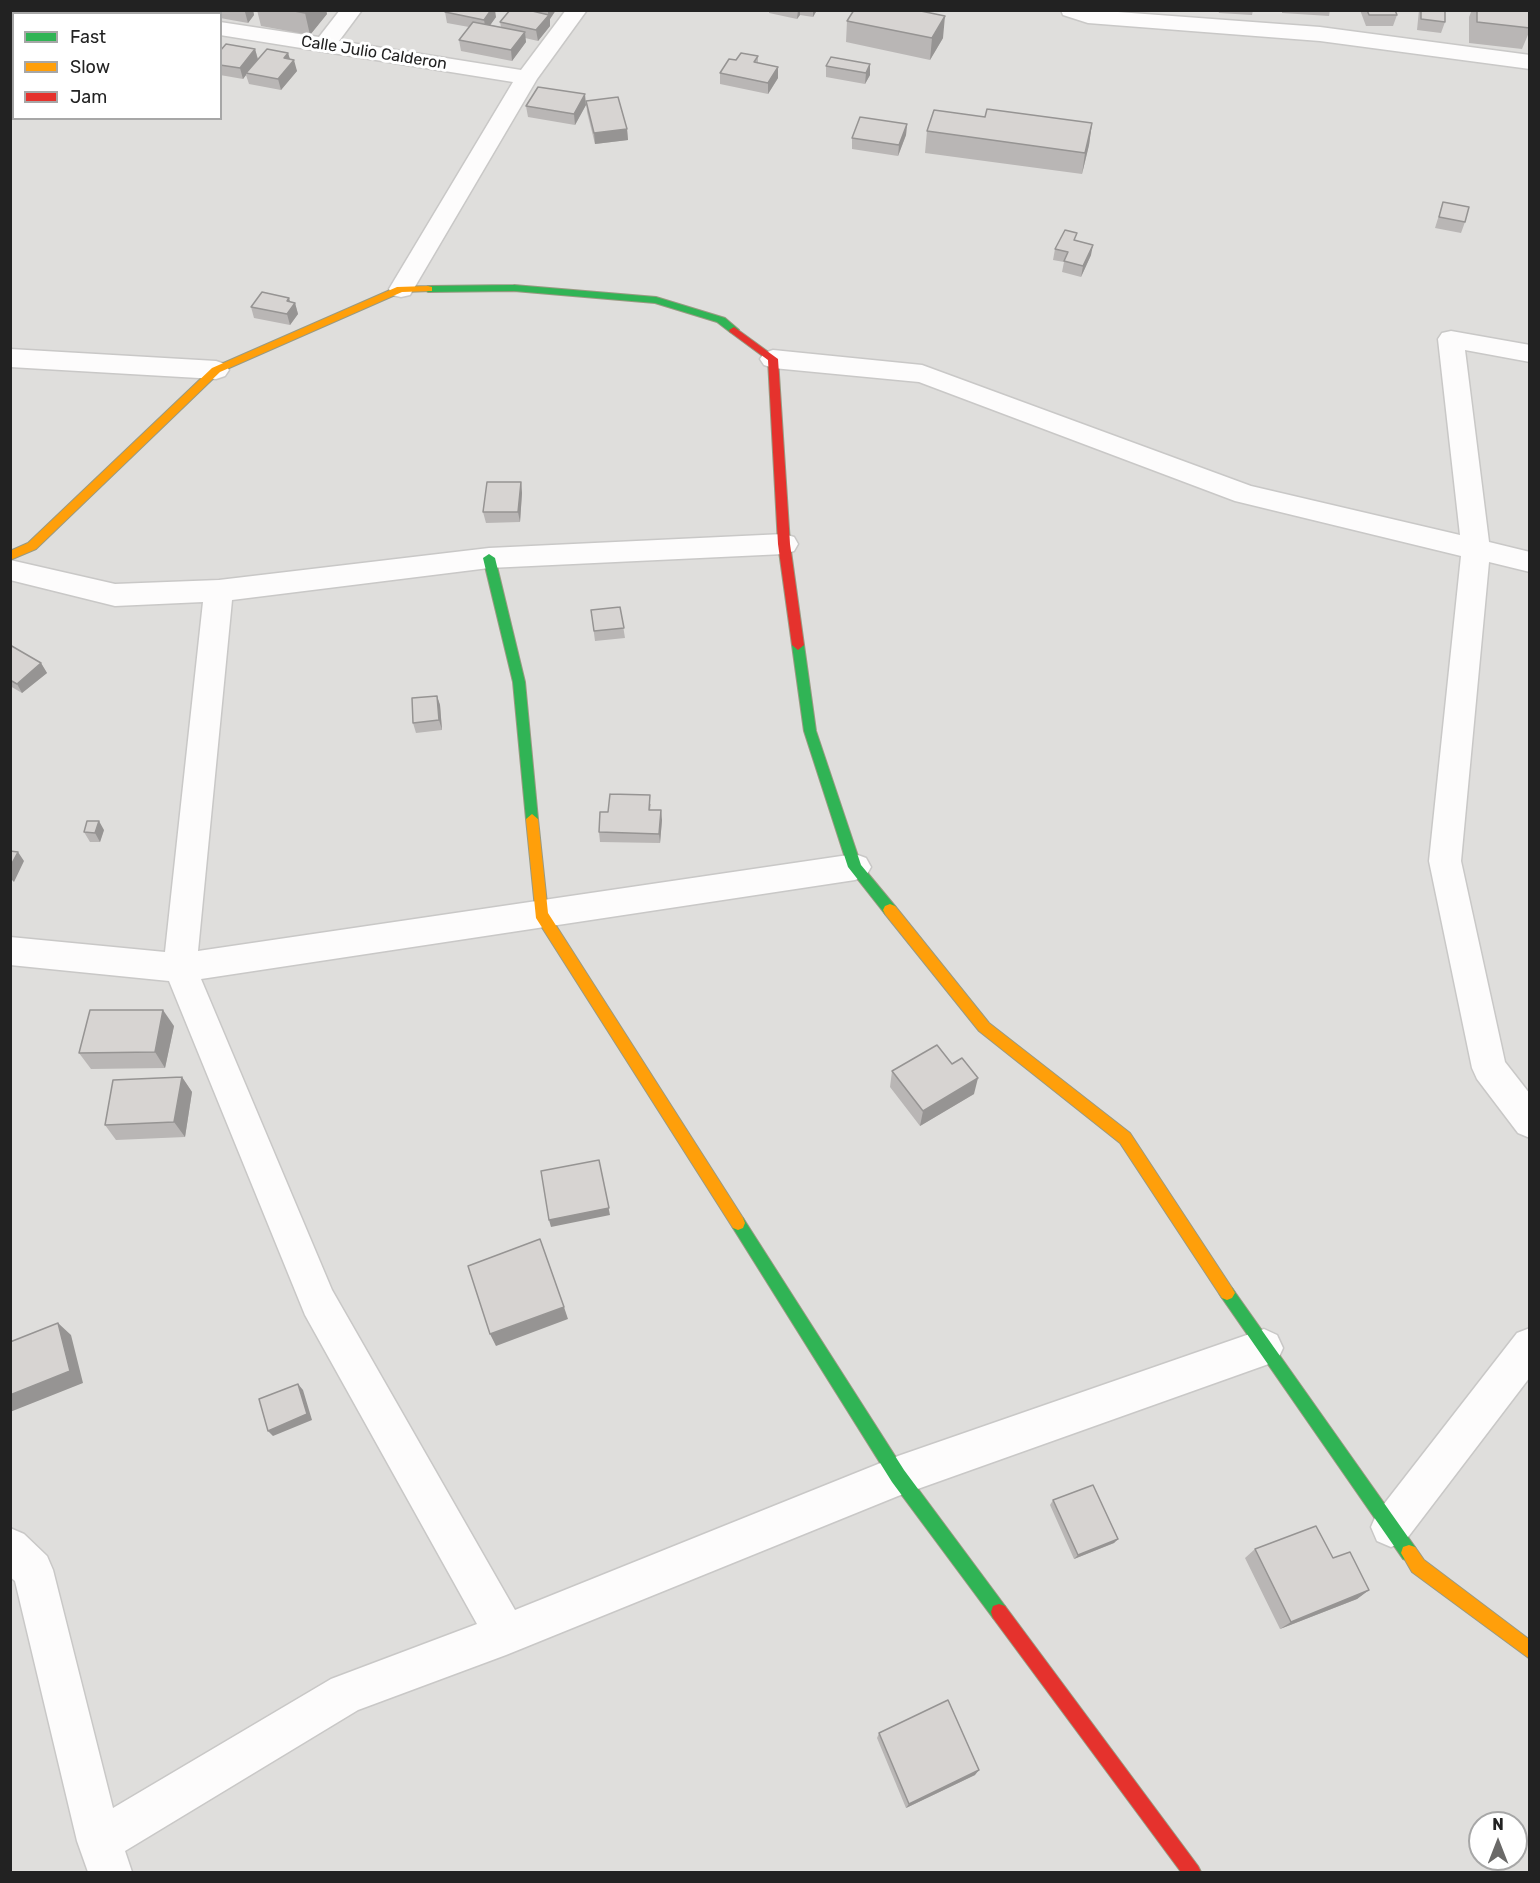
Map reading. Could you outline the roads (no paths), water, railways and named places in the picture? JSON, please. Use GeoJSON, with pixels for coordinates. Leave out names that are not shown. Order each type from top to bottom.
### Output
{"type":"FeatureCollection","features":[{"type":"Feature","properties":{"kind":"street"},"geometry":{"type":"LineString","coordinates":[[110,10],[125,12]]}},
{"type":"Feature","properties":{"kind":"street"},"geometry":{"type":"LineString","coordinates":[[324,45],[352,10]]}},
{"type":"Feature","properties":{"kind":"street"},"geometry":{"type":"LineString","coordinates":[[401,289],[527,78],[576,10]]}},
{"type":"Feature","properties":{"kind":"street"},"geometry":{"type":"LineString","coordinates":[[1071,10],[1088,16],[1320,34],[1530,62]]}},
{"type":"Feature","properties":{"kind":"street","name":"Calle Julio Calderon"},"geometry":{"type":"LineString","coordinates":[[222,28],[527,78]]}},
{"type":"Feature","properties":{"kind":"street"},"geometry":{"type":"LineString","coordinates":[[10,556],[32,546],[216,370],[401,289],[514,288],[656,300],[721,320],[773,359],[922,374],[1245,494],[1530,562]]}},
{"type":"Feature","properties":{"kind":"street"},"geometry":{"type":"LineString","coordinates":[[1530,354],[1451,339],[1476,550],[1445,861],[1489,1068],[1530,1122]]}},
{"type":"Feature","properties":{"kind":"street"},"geometry":{"type":"LineString","coordinates":[[10,358],[216,370]]}},
{"type":"Feature","properties":{"kind":"street"},"geometry":{"type":"LineString","coordinates":[[773,359],[784,544],[810,731],[855,867],[984,1027],[1125,1138],[1264,1348],[1418,1566],[1530,1651]]}},
{"type":"Feature","properties":{"kind":"street"},"geometry":{"type":"LineString","coordinates":[[10,570],[115,595],[219,591],[489,558],[784,544]]}},
{"type":"Feature","properties":{"kind":"street"},"geometry":{"type":"LineString","coordinates":[[489,558],[519,682],[542,914],[898,1476],[1192,1872]]}},
{"type":"Feature","properties":{"kind":"street"},"geometry":{"type":"LineString","coordinates":[[219,591],[180,968],[318,1302],[506,1634]]}},
{"type":"Feature","properties":{"kind":"street"},"geometry":{"type":"LineString","coordinates":[[10,951],[180,968],[855,867]]}},
{"type":"Feature","properties":{"kind":"street"},"geometry":{"type":"LineString","coordinates":[[1390,1527],[1530,1346]]}},
{"type":"Feature","properties":{"kind":"street"},"geometry":{"type":"LineString","coordinates":[[10,1548],[33,1570],[104,1857],[346,1694],[506,1634],[898,1476],[1264,1348]]}}]}
